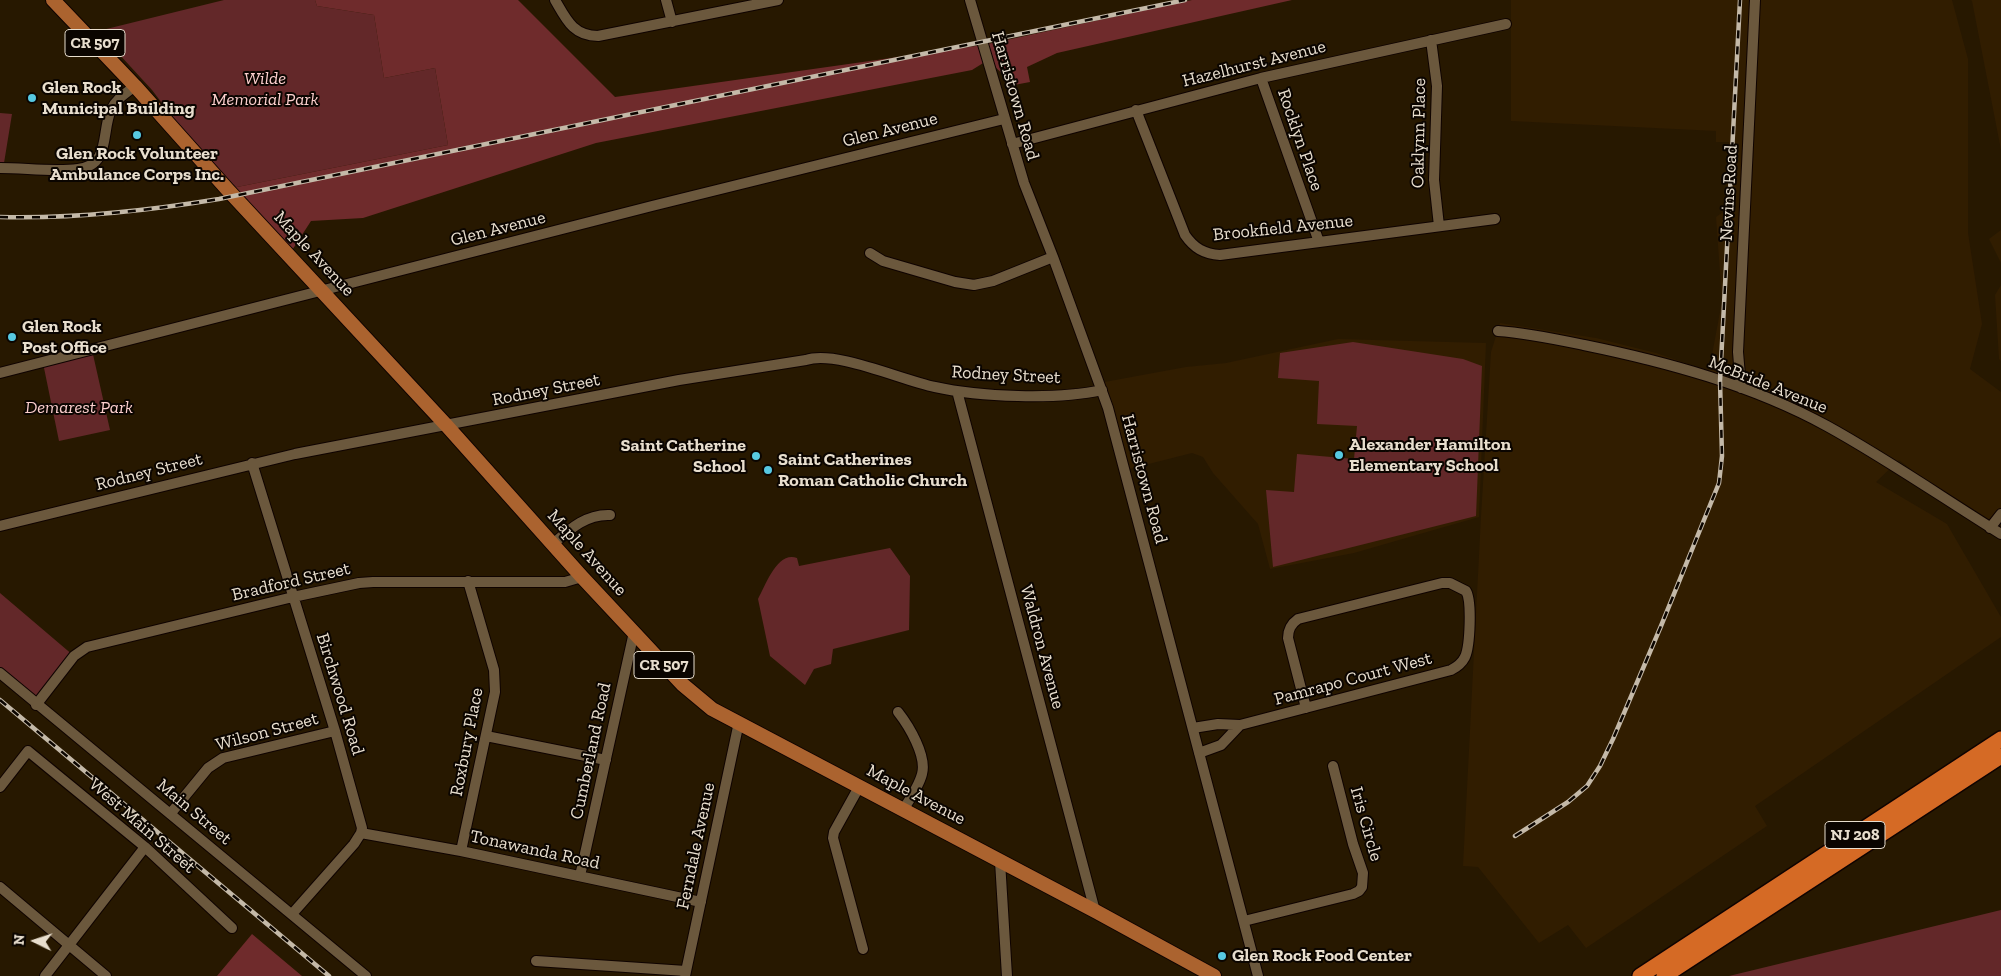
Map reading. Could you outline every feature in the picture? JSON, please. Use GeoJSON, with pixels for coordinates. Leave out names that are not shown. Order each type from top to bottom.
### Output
{"type":"FeatureCollection","features":[{"type":"Feature","properties":{"kind":"highway","name":"NJ 208"},"geometry":{"type":"LineString","coordinates":[[1640,976],[2001,739]]}},
{"type":"Feature","properties":{"kind":"highway","name":"NJ 208"},"geometry":{"type":"LineString","coordinates":[[1664,976],[2001,756]]}},
{"type":"Feature","properties":{"kind":"highway"},"geometry":{"type":"LineString","coordinates":[[1672,976],[1735,929]]}},
{"type":"Feature","properties":{"kind":"highway"},"geometry":{"type":"LineString","coordinates":[[1634,976],[1671,955]]}},
{"type":"Feature","properties":{"kind":"main road","name":"Maple Avenue"},"geometry":{"type":"LineString","coordinates":[[53,0],[135,86],[229,191],[448,426],[582,577],[682,684],[698,698],[712,709],[1095,911],[1214,976]]}},
{"type":"Feature","properties":{"kind":"street"},"geometry":{"type":"LineString","coordinates":[[555,0],[570,25],[582,34],[590,36],[672,22],[778,0]]}},
{"type":"Feature","properties":{"kind":"street"},"geometry":{"type":"LineString","coordinates":[[666,0],[672,22]]}},
{"type":"Feature","properties":{"kind":"street","name":"Harristown Road"},"geometry":{"type":"LineString","coordinates":[[970,0],[1024,183],[1102,390],[1120,450],[1258,976]]}},
{"type":"Feature","properties":{"kind":"street","name":"Nevins Road"},"geometry":{"type":"LineString","coordinates":[[1741,388],[1738,352],[1755,0]]}},
{"type":"Feature","properties":{"kind":"street","name":"Hazelhurst Avenue"},"geometry":{"type":"LineString","coordinates":[[1012,144],[1261,78],[1506,24]]}},
{"type":"Feature","properties":{"kind":"street","name":"Oaklynn Place"},"geometry":{"type":"LineString","coordinates":[[1431,40],[1436,65],[1434,180],[1439,226]]}},
{"type":"Feature","properties":{"kind":"street","name":"Rocklyn Place"},"geometry":{"type":"LineString","coordinates":[[1261,78],[1319,242]]}},
{"type":"Feature","properties":{"kind":"street"},"geometry":{"type":"LineString","coordinates":[[0,168],[77,169],[92,164],[98,159],[104,146],[108,118],[116,101],[135,86]]}},
{"type":"Feature","properties":{"kind":"street","name":"Brookfield Avenue"},"geometry":{"type":"LineString","coordinates":[[1136,110],[1185,235],[1196,248],[1204,252],[1220,255],[1495,218]]}},
{"type":"Feature","properties":{"kind":"street","name":"Glen Avenue"},"geometry":{"type":"LineString","coordinates":[[0,373],[652,206],[1004,119]]}},
{"type":"Feature","properties":{"kind":"street"},"geometry":{"type":"LineString","coordinates":[[870,253],[883,261],[955,282],[974,285],[993,281],[1053,257]]}},
{"type":"Feature","properties":{"kind":"street","name":"McBride Avenue"},"geometry":{"type":"LineString","coordinates":[[1498,331],[1537,336],[1632,355],[1741,388],[1834,430],[2001,534]]}},
{"type":"Feature","properties":{"kind":"street","name":"Rodney Street"},"geometry":{"type":"LineString","coordinates":[[0,526],[252,463],[679,380],[815,357],[838,358],[908,381],[957,391],[1043,396],[1102,390]]}},
{"type":"Feature","properties":{"kind":"street","name":"Waldron Avenue"},"geometry":{"type":"LineString","coordinates":[[957,391],[1095,911]]}},
{"type":"Feature","properties":{"kind":"street","name":"Birchwood Road"},"geometry":{"type":"LineString","coordinates":[[252,463],[335,731],[361,822],[361,833]]}},
{"type":"Feature","properties":{"kind":"street"},"geometry":{"type":"LineString","coordinates":[[1990,528],[2001,514]]}},
{"type":"Feature","properties":{"kind":"street"},"geometry":{"type":"LineString","coordinates":[[553,544],[576,524],[586,519],[610,515]]}},
{"type":"Feature","properties":{"kind":"street","name":"Bradford Street"},"geometry":{"type":"LineString","coordinates":[[36,705],[74,656],[88,648],[293,597],[359,583],[565,582],[582,577]]}},
{"type":"Feature","properties":{"kind":"street","name":"Roxbury Place"},"geometry":{"type":"LineString","coordinates":[[461,851],[496,681],[468,581]]}},
{"type":"Feature","properties":{"kind":"street","name":"Pamrapo Court West"},"geometry":{"type":"LineString","coordinates":[[1193,728],[1218,724],[1240,725],[1306,708],[1451,670],[1457,667],[1467,652],[1470,601],[1466,591],[1462,588],[1442,583],[1298,619],[1289,628],[1288,638],[1306,708]]}},
{"type":"Feature","properties":{"kind":"street","name":"Cumberland Road"},"geometry":{"type":"LineString","coordinates":[[580,876],[634,632]]}},
{"type":"Feature","properties":{"kind":"street","name":"Main Street"},"geometry":{"type":"LineString","coordinates":[[0,673],[36,705],[366,976]]}},
{"type":"Feature","properties":{"kind":"street"},"geometry":{"type":"LineString","coordinates":[[898,712],[908,725],[919,750],[923,768],[922,775],[903,810]]}},
{"type":"Feature","properties":{"kind":"street","name":"Ferndale Avenue"},"geometry":{"type":"LineString","coordinates":[[686,973],[739,722]]}},
{"type":"Feature","properties":{"kind":"street"},"geometry":{"type":"LineString","coordinates":[[1199,753],[1221,745],[1240,725]]}},
{"type":"Feature","properties":{"kind":"street","name":"Wilson Street"},"geometry":{"type":"LineString","coordinates":[[171,814],[215,762],[223,758],[335,731]]}},
{"type":"Feature","properties":{"kind":"street"},"geometry":{"type":"LineString","coordinates":[[486,736],[606,760]]}},
{"type":"Feature","properties":{"kind":"street","name":"West Main Street"},"geometry":{"type":"LineString","coordinates":[[0,787],[28,751],[145,847],[232,928]]}},
{"type":"Feature","properties":{"kind":"street","name":"Iris Circle"},"geometry":{"type":"LineString","coordinates":[[1244,922],[1353,894],[1362,887],[1363,873],[1353,844],[1333,766]]}},
{"type":"Feature","properties":{"kind":"street"},"geometry":{"type":"LineString","coordinates":[[859,786],[834,832],[833,838],[863,949]]}},
{"type":"Feature","properties":{"kind":"street"},"geometry":{"type":"LineString","coordinates":[[292,914],[354,844],[361,833]]}},
{"type":"Feature","properties":{"kind":"street","name":"Tonawanda Road"},"geometry":{"type":"LineString","coordinates":[[361,833],[461,851],[701,902]]}},
{"type":"Feature","properties":{"kind":"street"},"geometry":{"type":"LineString","coordinates":[[45,976],[145,847]]}},
{"type":"Feature","properties":{"kind":"street"},"geometry":{"type":"LineString","coordinates":[[1000,862],[1007,976]]}},
{"type":"Feature","properties":{"kind":"street"},"geometry":{"type":"LineString","coordinates":[[0,887],[106,976]]}},
{"type":"Feature","properties":{"kind":"street"},"geometry":{"type":"LineString","coordinates":[[536,961],[686,973]]}},
{"type":"Feature","properties":{"kind":"shaded area"},"geometry":{"type":"Polygon","coordinates":[[[315,0],[518,0],[615,97],[983,45],[1192,0],[1292,0],[1057,53],[1027,67],[1030,82],[1014,85],[988,60],[972,70],[596,143],[363,218],[311,221],[289,255],[227,189],[448,145],[435,68],[384,78],[374,15],[317,6],[315,0]]]}},
{"type":"Feature","properties":{"kind":"shaded area"},"geometry":{"type":"Polygon","coordinates":[[[1511,0],[1952,0],[1968,59],[1968,233],[1982,324],[1970,369],[2001,392],[2001,515],[1990,530],[1899,460],[1876,482],[1947,524],[2001,617],[2001,637],[1755,806],[1767,826],[1586,948],[1568,925],[1539,943],[1478,867],[1463,866],[1491,352],[1500,323],[1596,338],[1656,353],[1709,371],[1722,301],[1716,217],[1726,210],[1729,142],[1716,142],[1716,131],[1511,121],[1511,0]]]}},
{"type":"Feature","properties":{"kind":"shaded area"},"geometry":{"type":"Polygon","coordinates":[[[2001,0],[2001,150],[1972,1],[2001,0]]]}},
{"type":"Feature","properties":{"kind":"shaded area"},"geometry":{"type":"Polygon","coordinates":[[[2001,230],[2001,263],[1989,239],[2001,230]]]}},
{"type":"Feature","properties":{"kind":"shaded area"},"geometry":{"type":"Polygon","coordinates":[[[2001,285],[2001,361],[1999,359],[1995,295],[2001,285]]]}},
{"type":"Feature","properties":{"kind":"shaded area","name":"Alexander Hamilton Elementary School"},"geometry":{"type":"Polygon","coordinates":[[[1338,339],[1486,343],[1479,517],[1354,553],[1270,569],[1258,524],[1213,473],[1203,457],[1192,453],[1125,470],[1099,383],[1186,367],[1226,363],[1338,339]]]}},
{"type":"Feature","properties":{"kind":"shaded area"},"geometry":{"type":"Polygon","coordinates":[[[252,934],[302,976],[217,976],[252,934]]]}},
{"type":"Feature","properties":{"kind":"green space","name":"Wilde Memorial Park"},"geometry":{"type":"Polygon","coordinates":[[[224,0],[315,0],[317,6],[374,15],[384,78],[435,68],[448,145],[227,189],[152,90],[118,53],[86,34],[224,0]]]}},
{"type":"Feature","properties":{"kind":"green space"},"geometry":{"type":"Polygon","coordinates":[[[0,113],[12,114],[4,163],[0,162],[0,113]]]}},
{"type":"Feature","properties":{"kind":"green space"},"geometry":{"type":"Polygon","coordinates":[[[1353,342],[1463,359],[1482,366],[1476,516],[1273,567],[1266,490],[1294,492],[1297,454],[1354,459],[1357,426],[1317,424],[1319,381],[1278,378],[1280,353],[1353,342]]]}},
{"type":"Feature","properties":{"kind":"green space","name":"Demarest Park"},"geometry":{"type":"Polygon","coordinates":[[[92,350],[110,430],[59,441],[43,363],[92,350]]]}},
{"type":"Feature","properties":{"kind":"green space"},"geometry":{"type":"Polygon","coordinates":[[[890,548],[910,576],[909,630],[833,649],[831,664],[814,669],[805,685],[770,656],[758,599],[778,564],[790,557],[797,558],[799,566],[890,548]]]}},
{"type":"Feature","properties":{"kind":"green space"},"geometry":{"type":"Polygon","coordinates":[[[0,593],[74,656],[36,705],[0,673],[0,593]]]}},
{"type":"Feature","properties":{"kind":"green space"},"geometry":{"type":"Polygon","coordinates":[[[2001,910],[2001,976],[1729,976],[2001,910]]]}},
{"type":"Feature","properties":{"kind":"railway"},"geometry":{"type":"LineString","coordinates":[[0,217],[55,217],[110,213],[219,199],[1185,0]]}},
{"type":"Feature","properties":{"kind":"railway"},"geometry":{"type":"LineString","coordinates":[[1515,836],[1568,802],[1587,786],[1600,766],[1661,626],[1719,483],[1722,456],[1720,381],[1740,0]]}},
{"type":"Feature","properties":{"kind":"railway"},"geometry":{"type":"LineString","coordinates":[[0,700],[329,976]]}},
{"type":"Feature","properties":{"kind":"place","name":"Glen Rock Municipal Building"},"geometry":{"type":"Point","coordinates":[32,98]}},
{"type":"Feature","properties":{"kind":"place","name":"Glen Rock Volunteer Ambulance Corps Inc."},"geometry":{"type":"Point","coordinates":[137,135]}},
{"type":"Feature","properties":{"kind":"place","name":"Glen Rock Post Office"},"geometry":{"type":"Point","coordinates":[12,337]}},
{"type":"Feature","properties":{"kind":"place","name":"Alexander Hamilton Elementary School"},"geometry":{"type":"Point","coordinates":[1339,455]}},
{"type":"Feature","properties":{"kind":"place","name":"Saint Catherine School"},"geometry":{"type":"Point","coordinates":[756,456]}},
{"type":"Feature","properties":{"kind":"place","name":"Saint Catherines Roman Catholic Church"},"geometry":{"type":"Point","coordinates":[768,470]}},
{"type":"Feature","properties":{"kind":"place","name":"Glen Rock Food Center"},"geometry":{"type":"Point","coordinates":[1222,956]}}]}
